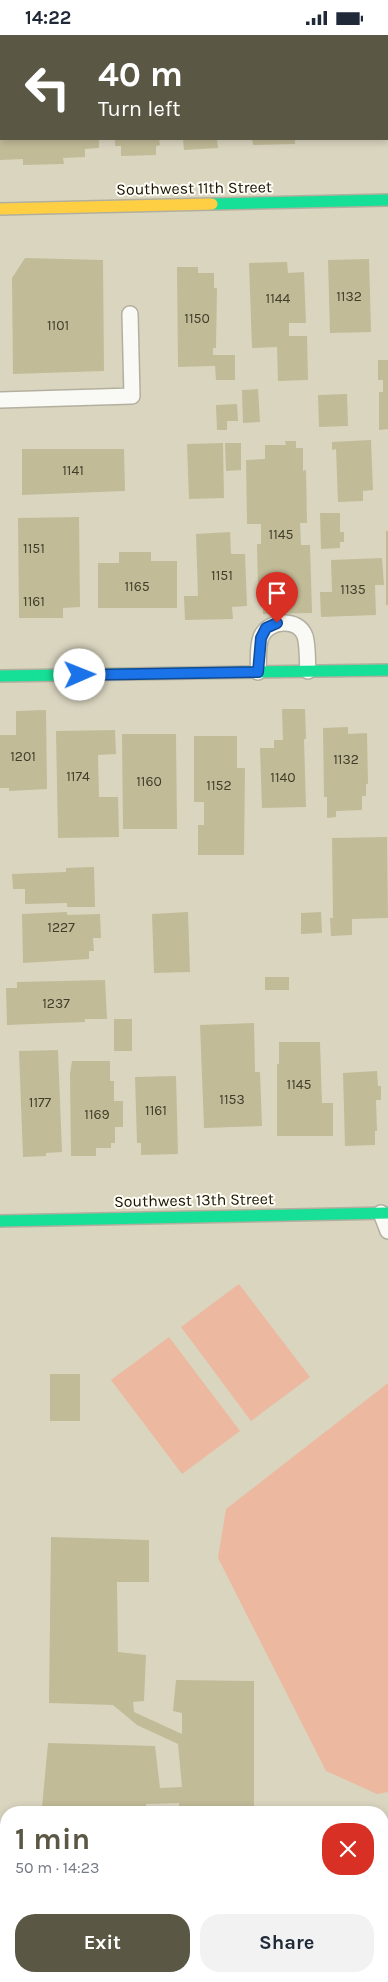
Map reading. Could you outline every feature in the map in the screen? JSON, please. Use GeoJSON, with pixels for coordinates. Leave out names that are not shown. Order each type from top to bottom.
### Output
{"type":"FeatureCollection","features":[{"type":"Feature","properties":{"kind":"street","name":"Southwest 11th Street"},"geometry":{"type":"LineString","coordinates":[[0,209],[388,201]]}},
{"type":"Feature","properties":{"kind":"street"},"geometry":{"type":"LineString","coordinates":[[0,677],[388,670]]}},
{"type":"Feature","properties":{"kind":"street","name":"Southwest 13th Street"},"geometry":{"type":"LineString","coordinates":[[0,1221],[384,1213]]}},
{"type":"Feature","properties":{"kind":"lane"},"geometry":{"type":"LineString","coordinates":[[0,400],[132,396],[130,314]]}},
{"type":"Feature","properties":{"kind":"lane"},"geometry":{"type":"LineString","coordinates":[[258,672],[261,638],[266,628],[277,623],[291,623],[301,628],[306,637],[308,671]]}},
{"type":"Feature","properties":{"kind":"lane"},"geometry":{"type":"LineString","coordinates":[[384,1213],[388,1231]]}},
{"type":"Feature","properties":{"kind":"shaded area"},"geometry":{"type":"Polygon","coordinates":[[[239,1284],[310,1377],[251,1421],[181,1327],[239,1284]]]}},
{"type":"Feature","properties":{"kind":"shaded area"},"geometry":{"type":"Polygon","coordinates":[[[169,1337],[240,1431],[182,1474],[111,1380],[169,1337]]]}},
{"type":"Feature","properties":{"kind":"shaded area"},"geometry":{"type":"Polygon","coordinates":[[[388,1383],[388,1792],[377,1794],[326,1771],[218,1558],[226,1509],[388,1383]]]}},
{"type":"Feature","properties":{"kind":"building"},"geometry":{"type":"Polygon","coordinates":[[[0,140],[99,140],[99,148],[85,149],[85,157],[63,158],[64,164],[23,165],[23,159],[0,160],[0,140]]]}},
{"type":"Feature","properties":{"kind":"building"},"geometry":{"type":"Polygon","coordinates":[[[115,140],[159,140],[160,145],[156,146],[156,155],[121,156],[121,146],[115,146],[115,140]]]}},
{"type":"Feature","properties":{"kind":"building"},"geometry":{"type":"Polygon","coordinates":[[[183,140],[217,140],[218,148],[184,150],[183,140]]]}},
{"type":"Feature","properties":{"kind":"building"},"geometry":{"type":"Polygon","coordinates":[[[252,140],[295,140],[295,144],[253,145],[252,140]]]}},
{"type":"Feature","properties":{"kind":"building"},"geometry":{"type":"Polygon","coordinates":[[[25,258],[103,260],[104,371],[13,374],[12,278],[25,258]]]}},
{"type":"Feature","properties":{"kind":"building"},"geometry":{"type":"Polygon","coordinates":[[[369,259],[371,332],[330,333],[328,260],[369,259]]]}},
{"type":"Feature","properties":{"kind":"building"},"geometry":{"type":"Polygon","coordinates":[[[287,262],[288,273],[304,272],[306,323],[289,323],[289,336],[307,336],[308,380],[278,381],[277,347],[252,348],[249,263],[287,262]]]}},
{"type":"Feature","properties":{"kind":"building"},"geometry":{"type":"Polygon","coordinates":[[[177,267],[198,267],[198,273],[214,273],[214,288],[217,288],[216,348],[213,348],[213,355],[235,355],[235,380],[216,380],[215,366],[178,367],[177,267]]]}},
{"type":"Feature","properties":{"kind":"building"},"geometry":{"type":"Polygon","coordinates":[[[378,360],[388,360],[388,429],[379,430],[379,392],[383,392],[383,380],[378,380],[378,360]]]}},
{"type":"Feature","properties":{"kind":"building"},"geometry":{"type":"Polygon","coordinates":[[[258,389],[260,422],[243,423],[242,390],[258,389]]]}},
{"type":"Feature","properties":{"kind":"building"},"geometry":{"type":"Polygon","coordinates":[[[347,394],[348,426],[319,427],[318,395],[347,394]]]}},
{"type":"Feature","properties":{"kind":"building"},"geometry":{"type":"Polygon","coordinates":[[[237,404],[238,421],[227,421],[227,430],[217,430],[216,405],[237,404]]]}},
{"type":"Feature","properties":{"kind":"building"},"geometry":{"type":"Polygon","coordinates":[[[371,440],[373,490],[363,491],[363,501],[338,502],[336,449],[332,450],[332,442],[371,440]]]}},
{"type":"Feature","properties":{"kind":"building"},"geometry":{"type":"Polygon","coordinates":[[[285,441],[296,441],[296,448],[303,448],[303,471],[306,470],[307,523],[300,523],[301,545],[310,545],[312,613],[263,614],[263,588],[258,588],[257,544],[261,544],[261,524],[247,524],[246,460],[265,459],[265,445],[286,445],[285,441]]]}},
{"type":"Feature","properties":{"kind":"building"},"geometry":{"type":"Polygon","coordinates":[[[223,443],[224,498],[189,499],[187,444],[223,443]]]}},
{"type":"Feature","properties":{"kind":"building"},"geometry":{"type":"Polygon","coordinates":[[[225,443],[241,443],[241,470],[226,471],[225,443]]]}},
{"type":"Feature","properties":{"kind":"building"},"geometry":{"type":"Polygon","coordinates":[[[22,449],[124,449],[125,491],[22,495],[22,449]]]}},
{"type":"Feature","properties":{"kind":"building"},"geometry":{"type":"Polygon","coordinates":[[[320,513],[340,513],[340,532],[344,532],[344,542],[340,542],[340,548],[321,549],[320,513]]]}},
{"type":"Feature","properties":{"kind":"building"},"geometry":{"type":"Polygon","coordinates":[[[79,517],[80,607],[63,608],[63,618],[19,618],[18,518],[79,517]]]}},
{"type":"Feature","properties":{"kind":"building"},"geometry":{"type":"Polygon","coordinates":[[[386,531],[388,531],[388,605],[386,605],[386,531]]]}},
{"type":"Feature","properties":{"kind":"building"},"geometry":{"type":"Polygon","coordinates":[[[230,532],[231,554],[245,554],[247,606],[232,607],[233,619],[185,620],[184,596],[198,596],[196,534],[230,532]]]}},
{"type":"Feature","properties":{"kind":"building"},"geometry":{"type":"Polygon","coordinates":[[[119,552],[151,552],[151,561],[177,561],[177,608],[98,608],[98,563],[119,563],[119,552]]]}},
{"type":"Feature","properties":{"kind":"building"},"geometry":{"type":"Polygon","coordinates":[[[382,558],[384,585],[375,585],[376,615],[321,617],[320,592],[332,592],[331,560],[382,558]]]}},
{"type":"Feature","properties":{"kind":"building"},"geometry":{"type":"Polygon","coordinates":[[[282,709],[305,709],[306,807],[262,808],[260,748],[274,748],[274,740],[283,740],[282,709]]]}},
{"type":"Feature","properties":{"kind":"building"},"geometry":{"type":"Polygon","coordinates":[[[46,710],[47,789],[9,791],[9,788],[0,788],[0,735],[16,735],[16,711],[46,710]]]}},
{"type":"Feature","properties":{"kind":"building"},"geometry":{"type":"Polygon","coordinates":[[[348,727],[348,734],[367,733],[368,784],[366,784],[366,796],[362,796],[362,810],[336,811],[336,817],[327,818],[327,797],[324,797],[323,728],[348,727]]]}},
{"type":"Feature","properties":{"kind":"building"},"geometry":{"type":"Polygon","coordinates":[[[115,730],[116,754],[98,755],[99,797],[118,797],[119,837],[58,838],[56,731],[115,730]]]}},
{"type":"Feature","properties":{"kind":"building"},"geometry":{"type":"Polygon","coordinates":[[[122,734],[176,734],[177,829],[123,829],[122,734]]]}},
{"type":"Feature","properties":{"kind":"building"},"geometry":{"type":"Polygon","coordinates":[[[194,736],[237,736],[237,768],[245,768],[244,855],[198,855],[198,825],[204,825],[204,802],[194,802],[194,736]]]}},
{"type":"Feature","properties":{"kind":"building"},"geometry":{"type":"Polygon","coordinates":[[[387,837],[388,918],[352,919],[352,935],[331,936],[330,918],[333,918],[332,838],[387,837]]]}},
{"type":"Feature","properties":{"kind":"building"},"geometry":{"type":"Polygon","coordinates":[[[94,867],[95,907],[67,907],[67,903],[25,904],[25,889],[13,889],[12,874],[66,872],[66,868],[94,867]]]}},
{"type":"Feature","properties":{"kind":"building"},"geometry":{"type":"Polygon","coordinates":[[[67,912],[67,915],[100,914],[101,938],[93,938],[94,951],[89,951],[89,959],[23,963],[22,914],[67,912]]]}},
{"type":"Feature","properties":{"kind":"building"},"geometry":{"type":"Polygon","coordinates":[[[188,912],[190,972],[154,973],[152,914],[188,912]]]}},
{"type":"Feature","properties":{"kind":"building"},"geometry":{"type":"Polygon","coordinates":[[[321,912],[322,933],[301,934],[301,913],[321,912]]]}},
{"type":"Feature","properties":{"kind":"building"},"geometry":{"type":"Polygon","coordinates":[[[265,977],[289,977],[289,990],[265,990],[265,977]]]}},
{"type":"Feature","properties":{"kind":"building"},"geometry":{"type":"Polygon","coordinates":[[[105,980],[107,1019],[85,1019],[85,1022],[7,1025],[6,988],[17,988],[17,982],[105,980]]]}},
{"type":"Feature","properties":{"kind":"building"},"geometry":{"type":"Polygon","coordinates":[[[114,1019],[132,1019],[132,1051],[114,1051],[114,1019]]]}},
{"type":"Feature","properties":{"kind":"building"},"geometry":{"type":"Polygon","coordinates":[[[254,1023],[255,1072],[260,1072],[262,1126],[204,1128],[200,1025],[254,1023]]]}},
{"type":"Feature","properties":{"kind":"building"},"geometry":{"type":"Polygon","coordinates":[[[279,1042],[320,1042],[322,1103],[333,1103],[333,1136],[277,1136],[277,1064],[279,1064],[279,1042]]]}},
{"type":"Feature","properties":{"kind":"building"},"geometry":{"type":"Polygon","coordinates":[[[58,1050],[62,1152],[46,1153],[46,1156],[23,1157],[19,1051],[58,1050]]]}},
{"type":"Feature","properties":{"kind":"building"},"geometry":{"type":"Polygon","coordinates":[[[72,1061],[110,1061],[110,1081],[114,1081],[114,1101],[123,1101],[123,1127],[115,1127],[115,1143],[111,1143],[111,1148],[96,1148],[96,1156],[71,1156],[70,1074],[72,1061]]]}},
{"type":"Feature","properties":{"kind":"building"},"geometry":{"type":"Polygon","coordinates":[[[377,1071],[378,1086],[381,1086],[381,1100],[376,1100],[377,1131],[375,1131],[375,1145],[345,1146],[343,1073],[377,1071]]]}},
{"type":"Feature","properties":{"kind":"building"},"geometry":{"type":"Polygon","coordinates":[[[176,1076],[178,1154],[141,1155],[141,1143],[137,1143],[135,1077],[176,1076]]]}},
{"type":"Feature","properties":{"kind":"building"},"geometry":{"type":"Polygon","coordinates":[[[50,1374],[80,1374],[80,1421],[50,1421],[50,1374]]]}},
{"type":"Feature","properties":{"kind":"building"},"geometry":{"type":"Polygon","coordinates":[[[51,1537],[149,1540],[149,1582],[117,1582],[118,1652],[146,1655],[144,1701],[133,1702],[134,1712],[182,1734],[182,1713],[173,1711],[176,1680],[254,1681],[254,1806],[179,1806],[179,1803],[146,1804],[146,1806],[42,1806],[48,1743],[155,1746],[160,1788],[182,1787],[178,1744],[137,1725],[113,1705],[49,1703],[51,1537]]]}},
{"type":"Feature","properties":{"kind":"traffic: fast"},"geometry":{"type":"LineString","coordinates":[[212,204],[388,200]]}},
{"type":"Feature","properties":{"kind":"traffic: fast"},"geometry":{"type":"LineString","coordinates":[[0,676],[388,670]]}},
{"type":"Feature","properties":{"kind":"traffic: fast"},"geometry":{"type":"LineString","coordinates":[[0,1221],[388,1213]]}},
{"type":"Feature","properties":{"kind":"traffic: slow"},"geometry":{"type":"LineString","coordinates":[[0,209],[212,204]]}},
{"type":"Feature","properties":{"kind":"route"},"geometry":{"type":"LineString","coordinates":[[80,675],[258,672],[261,638],[266,628],[277,623]]}}]}
